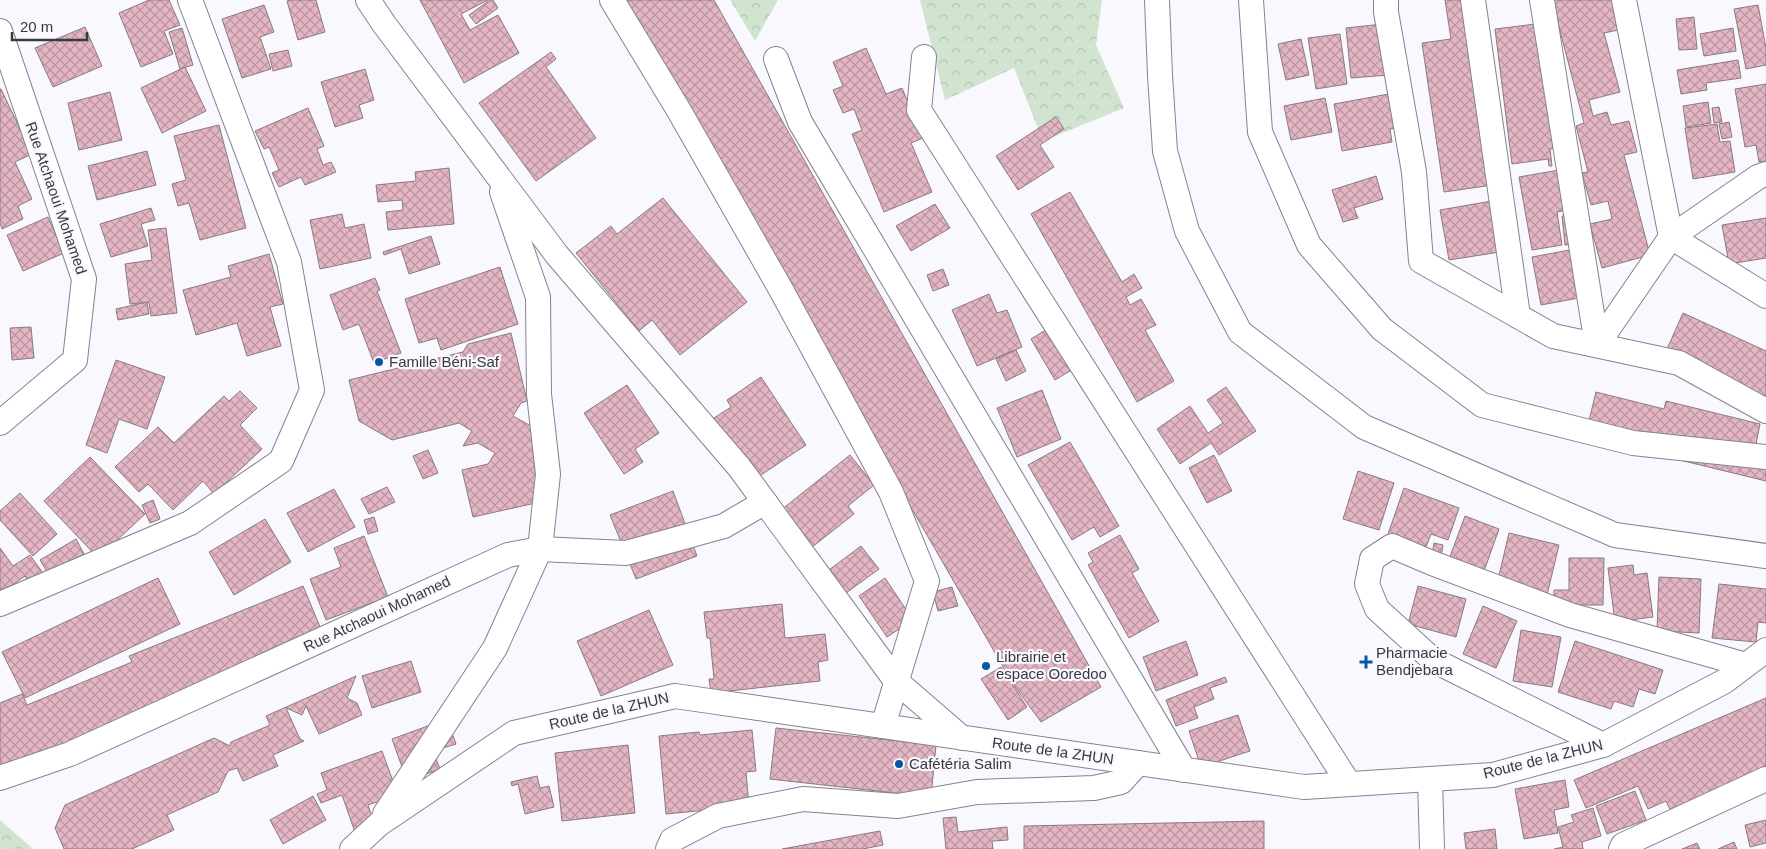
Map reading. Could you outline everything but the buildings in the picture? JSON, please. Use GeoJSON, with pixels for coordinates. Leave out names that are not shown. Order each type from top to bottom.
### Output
{"type":"FeatureCollection","features":[{"type":"Feature","properties":{"kind":"street"},"geometry":{"type":"LineString","coordinates":[[0,604],[190,523],[280,461],[312,390],[289,262],[190,0]]}},
{"type":"Feature","properties":{"kind":"street"},"geometry":{"type":"LineString","coordinates":[[368,0],[557,255],[740,467],[896,681],[962,738]]}},
{"type":"Feature","properties":{"kind":"street"},"geometry":{"type":"LineString","coordinates":[[612,0],[678,109],[774,278],[894,500],[927,580],[883,726]]}},
{"type":"Feature","properties":{"kind":"street"},"geometry":{"type":"LineString","coordinates":[[1158,0],[1165,151],[1187,231],[1240,332],[1364,427],[1615,535],[1766,556]]}},
{"type":"Feature","properties":{"kind":"street"},"geometry":{"type":"LineString","coordinates":[[1251,0],[1260,132],[1310,245],[1382,329],[1482,405],[1633,443],[1766,457]]}},
{"type":"Feature","properties":{"kind":"street"},"geometry":{"type":"LineString","coordinates":[[1386,0],[1386,12],[1414,172],[1420,261],[1553,336],[1679,363],[1766,411]]}},
{"type":"Feature","properties":{"kind":"street"},"geometry":{"type":"LineString","coordinates":[[1473,0],[1518,316]]}},
{"type":"Feature","properties":{"kind":"street"},"geometry":{"type":"LineString","coordinates":[[1542,0],[1596,345]]}},
{"type":"Feature","properties":{"kind":"street"},"geometry":{"type":"LineString","coordinates":[[1624,0],[1671,237],[1766,296]]}},
{"type":"Feature","properties":{"kind":"street","name":"Rue Atchaoui Mohamed"},"geometry":{"type":"LineString","coordinates":[[0,31],[84,279],[75,360],[0,423]]}},
{"type":"Feature","properties":{"kind":"street"},"geometry":{"type":"LineString","coordinates":[[924,57],[919,110],[1349,784]]}},
{"type":"Feature","properties":{"kind":"street"},"geometry":{"type":"LineString","coordinates":[[776,59],[800,122],[1184,770]]}},
{"type":"Feature","properties":{"kind":"street"},"geometry":{"type":"LineString","coordinates":[[379,824],[495,648],[540,549],[548,474],[539,394],[538,297],[496,173]]}},
{"type":"Feature","properties":{"kind":"street"},"geometry":{"type":"LineString","coordinates":[[1596,345],[1671,237],[1763,178]]}},
{"type":"Feature","properties":{"kind":"street","name":"Rue Atchaoui Mohamed"},"geometry":{"type":"LineString","coordinates":[[0,778],[70,754],[508,555],[540,549],[626,553],[724,526],[765,502]]}},
{"type":"Feature","properties":{"kind":"street"},"geometry":{"type":"LineString","coordinates":[[1604,745],[1433,660],[1377,609],[1367,584],[1372,559],[1392,546],[1570,615],[1746,665]]}},
{"type":"Feature","properties":{"kind":"street","name":"Route de la ZHUN"},"geometry":{"type":"LineString","coordinates":[[352,849],[379,824],[514,733],[675,696],[1304,787],[1493,775],[1604,745],[1725,681],[1766,650]]}},
{"type":"Feature","properties":{"kind":"street"},"geometry":{"type":"LineString","coordinates":[[650,849],[670,845],[718,816],[803,799],[898,806],[977,792],[1094,788],[1121,782],[1138,763]]}},
{"type":"Feature","properties":{"kind":"street"},"geometry":{"type":"LineString","coordinates":[[1430,779],[1432,849]]}},
{"type":"Feature","properties":{"kind":"street"},"geometry":{"type":"LineString","coordinates":[[1620,849],[1623,845],[1766,779]]}},
{"type":"Feature","properties":{"kind":"green space"},"geometry":{"type":"Polygon","coordinates":[[[730,0],[778,0],[755,41],[730,0]]]}},
{"type":"Feature","properties":{"kind":"green space"},"geometry":{"type":"Polygon","coordinates":[[[920,0],[1102,0],[1096,45],[1124,108],[1043,141],[1014,68],[945,100],[920,0]]]}},
{"type":"Feature","properties":{"kind":"green space"},"geometry":{"type":"Polygon","coordinates":[[[0,820],[33,849],[0,849],[0,820]]]}},
{"type":"Feature","properties":{"kind":"place","name":"Famille Béni-Saf"},"geometry":{"type":"Point","coordinates":[379,362]}},
{"type":"Feature","properties":{"kind":"place","name":"Pharmacie Bendjebara"},"geometry":{"type":"Point","coordinates":[1366,662]}},
{"type":"Feature","properties":{"kind":"place","name":"Librairie et espace Ooredoo"},"geometry":{"type":"Point","coordinates":[986,666]}},
{"type":"Feature","properties":{"kind":"place","name":"Cafétéria Salim"},"geometry":{"type":"Point","coordinates":[899,764]}}]}
